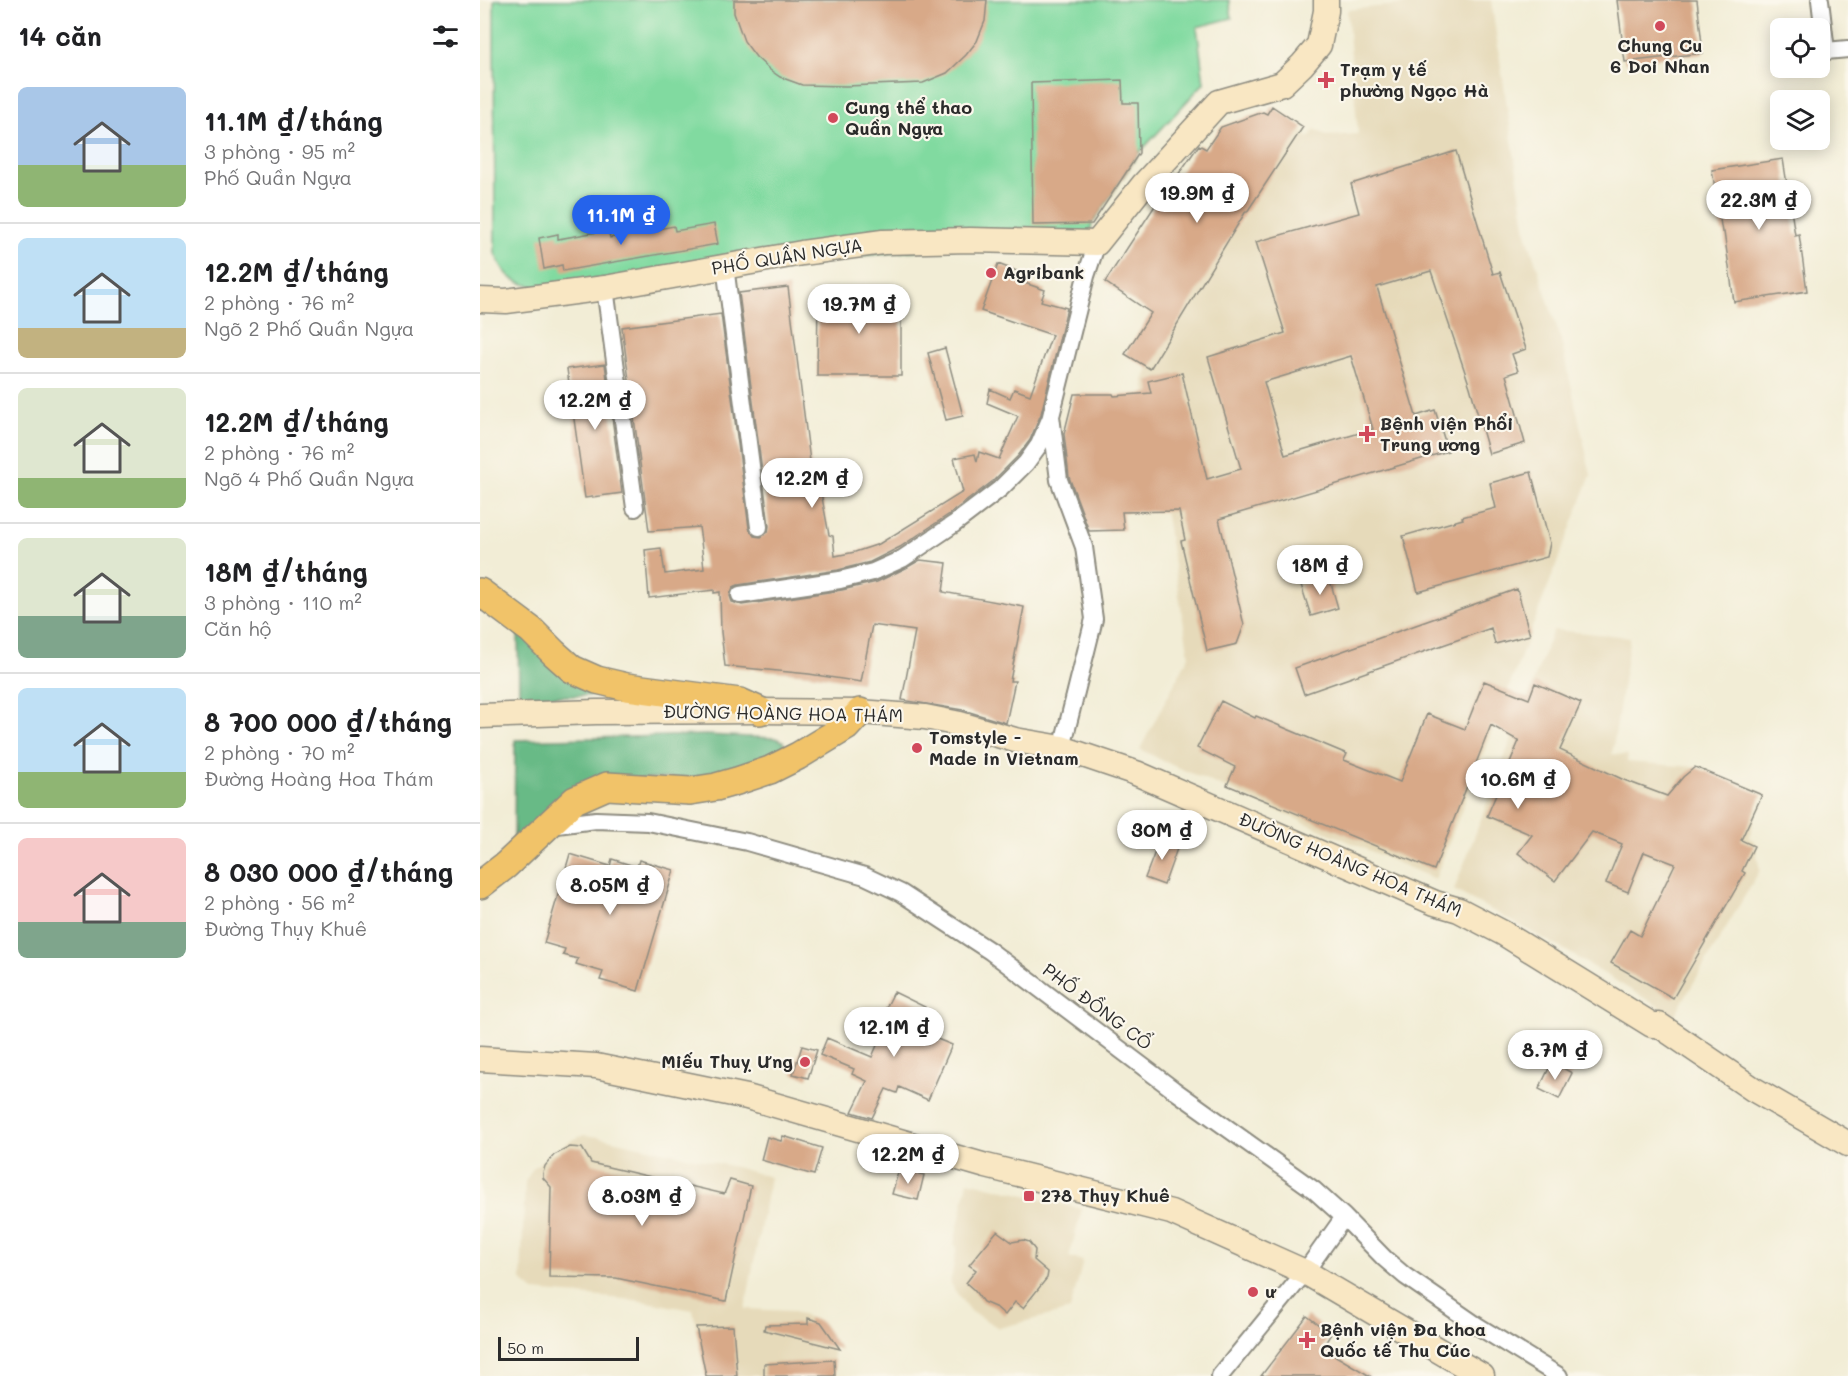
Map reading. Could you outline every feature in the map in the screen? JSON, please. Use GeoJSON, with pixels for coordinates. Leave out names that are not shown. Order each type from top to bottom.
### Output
{"type":"FeatureCollection","features":[{"type":"Feature","properties":{"kind":"main road"},"geometry":{"type":"LineString","coordinates":[[1097,243],[1144,184],[1219,102],[1282,84],[1302,65],[1319,45],[1326,0]]}},
{"type":"Feature","properties":{"kind":"main road","name":"PHỐ QUẦN NGỰA"},"geometry":{"type":"LineString","coordinates":[[480,300],[506,301],[605,288],[802,253],[883,242],[969,240],[1097,243]]}},
{"type":"Feature","properties":{"kind":"main road"},"geometry":{"type":"LineString","coordinates":[[480,592],[531,630],[572,669],[597,680],[627,687],[740,702],[760,711]]}},
{"type":"Feature","properties":{"kind":"main road","name":"ĐƯỜNG HOÀNG HOA THÁM"},"geometry":{"type":"LineString","coordinates":[[480,716],[760,711],[860,712],[925,717],[960,724],[1015,740],[1062,748],[1136,773],[1436,903],[1459,910],[1503,933],[1652,1025],[1659,1025],[1753,1089],[1848,1144]]}},
{"type":"Feature","properties":{"kind":"main road"},"geometry":{"type":"LineString","coordinates":[[480,885],[506,865],[575,800],[607,786],[690,790],[716,787],[770,770],[798,756],[846,727],[860,712]]}},
{"type":"Feature","properties":{"kind":"main road"},"geometry":{"type":"LineString","coordinates":[[480,1059],[596,1066],[747,1097],[986,1166],[1171,1212],[1305,1272],[1482,1376]]}},
{"type":"Feature","properties":{"kind":"street"},"geometry":{"type":"LineString","coordinates":[[1820,0],[1826,51],[1848,49]]}},
{"type":"Feature","properties":{"kind":"street"},"geometry":{"type":"LineString","coordinates":[[740,595],[840,580],[873,572],[902,560],[1000,489],[1026,463],[1039,445],[1051,416],[1086,276],[1097,243]]}},
{"type":"Feature","properties":{"kind":"street"},"geometry":{"type":"LineString","coordinates":[[725,267],[759,527]]}},
{"type":"Feature","properties":{"kind":"street"},"geometry":{"type":"LineString","coordinates":[[605,288],[635,508]]}},
{"type":"Feature","properties":{"kind":"street"},"geometry":{"type":"LineString","coordinates":[[1051,416],[1059,480],[1084,547],[1094,619],[1062,748]]}},
{"type":"Feature","properties":{"kind":"street","name":"PHỐ ĐỒNG CỔ"},"geometry":{"type":"LineString","coordinates":[[546,826],[596,820],[648,822],[769,848],[865,876],[901,893],[990,951],[1171,1088],[1314,1190],[1405,1276],[1476,1325],[1559,1376]]}},
{"type":"Feature","properties":{"kind":"street"},"geometry":{"type":"LineString","coordinates":[[1220,1376],[1305,1272],[1344,1217]]}},
{"type":"Feature","properties":{"kind":"shaded area","name":"Bệnh viện Phổi Trung ương"},"geometry":{"type":"Polygon","coordinates":[[[1445,0],[1491,0],[1526,233],[1561,340],[1591,475],[1435,879],[1140,749],[1189,656],[1144,381],[1149,369],[1232,235],[1300,131],[1309,138],[1315,129],[1327,136],[1358,134],[1347,10],[1445,0]]]}},
{"type":"Feature","properties":{"kind":"shaded area"},"geometry":{"type":"Polygon","coordinates":[[[1553,630],[1630,637],[1612,754],[1628,755],[1627,762],[1694,767],[1761,795],[1749,838],[1754,841],[1760,870],[1674,1016],[1563,949],[1454,890],[1553,630]]]}},
{"type":"Feature","properties":{"kind":"shaded area"},"geometry":{"type":"Polygon","coordinates":[[[584,1135],[735,1167],[770,1177],[745,1309],[791,1311],[821,1322],[832,1338],[835,1376],[706,1376],[693,1310],[635,1300],[534,1291],[521,1280],[525,1182],[533,1168],[570,1141],[584,1135]]]}},
{"type":"Feature","properties":{"kind":"shaded area"},"geometry":{"type":"Polygon","coordinates":[[[968,1181],[1082,1209],[1069,1257],[1083,1261],[1070,1310],[999,1328],[970,1311],[950,1284],[957,1247],[954,1244],[968,1181]]]}},
{"type":"Feature","properties":{"kind":"green space","name":"Cung thể thao Quần Ngựa"},"geometry":{"type":"Polygon","coordinates":[[[494,0],[1229,0],[1232,18],[1197,27],[1204,83],[1139,153],[1092,224],[1090,233],[544,288],[526,285],[513,279],[503,269],[495,253],[494,0]]]}},
{"type":"Feature","properties":{"kind":"green space"},"geometry":{"type":"Polygon","coordinates":[[[518,632],[624,695],[519,697],[518,632]]]}},
{"type":"Feature","properties":{"kind":"green space"},"geometry":{"type":"Polygon","coordinates":[[[705,735],[775,738],[783,741],[785,747],[782,752],[726,777],[630,779],[514,841],[515,740],[705,735]]]}},
{"type":"Feature","properties":{"kind":"building"},"geometry":{"type":"Polygon","coordinates":[[[734,0],[987,0],[985,21],[977,41],[947,73],[923,83],[846,86],[802,85],[780,77],[770,70],[744,41],[734,13],[734,0]]]}},
{"type":"Feature","properties":{"kind":"building","name":"Chung Cu 6 Doi Nhan"},"geometry":{"type":"Polygon","coordinates":[[[1617,0],[1697,0],[1703,53],[1625,62],[1617,0]]]}},
{"type":"Feature","properties":{"kind":"building"},"geometry":{"type":"Polygon","coordinates":[[[1122,80],[1123,103],[1138,103],[1139,153],[1092,224],[1033,225],[1031,83],[1122,80]]]}},
{"type":"Feature","properties":{"kind":"building"},"geometry":{"type":"Polygon","coordinates":[[[1272,106],[1303,127],[1246,211],[1150,369],[1125,354],[1151,313],[1105,282],[1160,198],[1199,145],[1206,149],[1221,127],[1263,112],[1267,114],[1272,106]]]}},
{"type":"Feature","properties":{"kind":"building"},"geometry":{"type":"Polygon","coordinates":[[[1456,151],[1493,274],[1500,272],[1526,349],[1512,354],[1518,371],[1506,375],[1525,443],[1489,454],[1470,387],[1431,271],[1377,287],[1416,416],[1435,410],[1448,451],[1219,519],[1244,625],[1237,644],[1207,651],[1181,541],[1185,540],[1179,511],[1122,512],[1124,530],[1089,531],[1069,477],[1064,434],[1074,394],[1113,394],[1114,396],[1151,393],[1148,381],[1182,373],[1207,479],[1241,469],[1208,357],[1285,333],[1256,242],[1359,213],[1351,184],[1456,151]],[[1351,356],[1264,382],[1285,455],[1373,429],[1351,356]]]}},
{"type":"Feature","properties":{"kind":"building"},"geometry":{"type":"Polygon","coordinates":[[[1783,159],[1795,235],[1799,234],[1807,291],[1734,302],[1712,170],[1783,159]]]}},
{"type":"Feature","properties":{"kind":"building"},"geometry":{"type":"Polygon","coordinates":[[[714,224],[718,244],[563,271],[562,265],[544,269],[539,238],[558,234],[558,239],[608,230],[610,238],[674,226],[675,231],[714,224]]]}},
{"type":"Feature","properties":{"kind":"building"},"geometry":{"type":"Polygon","coordinates":[[[998,264],[1019,272],[1016,280],[1045,290],[1041,301],[1067,308],[1041,414],[1030,440],[1018,456],[993,481],[948,515],[900,547],[870,562],[838,570],[738,585],[733,587],[730,596],[732,602],[742,605],[842,590],[877,582],[920,560],[947,563],[943,592],[1024,607],[1010,681],[1015,681],[1006,723],[963,710],[902,700],[915,631],[872,625],[861,682],[809,674],[725,666],[720,592],[714,593],[714,590],[649,598],[645,550],[661,548],[665,574],[704,569],[699,527],[649,531],[622,327],[721,314],[749,528],[754,536],[761,537],[768,532],[769,526],[739,293],[788,287],[812,477],[818,476],[829,535],[833,536],[835,556],[879,544],[963,492],[954,458],[975,454],[977,462],[979,452],[999,459],[1018,416],[987,403],[990,389],[1010,398],[1014,389],[1030,395],[1052,335],[981,311],[998,264]]]}},
{"type":"Feature","properties":{"kind":"building"},"geometry":{"type":"Polygon","coordinates":[[[818,293],[901,293],[901,376],[817,376],[818,293]]]}},
{"type":"Feature","properties":{"kind":"building"},"geometry":{"type":"Polygon","coordinates":[[[945,348],[963,416],[946,420],[928,353],[945,348]]]}},
{"type":"Feature","properties":{"kind":"building"},"geometry":{"type":"Polygon","coordinates":[[[605,364],[622,493],[585,498],[567,369],[605,364]]]}},
{"type":"Feature","properties":{"kind":"building"},"geometry":{"type":"Polygon","coordinates":[[[1531,472],[1550,543],[1547,557],[1418,592],[1403,536],[1496,508],[1490,483],[1531,472]]]}},
{"type":"Feature","properties":{"kind":"building"},"geometry":{"type":"Polygon","coordinates":[[[1329,577],[1338,608],[1311,616],[1301,585],[1329,577]]]}},
{"type":"Feature","properties":{"kind":"building"},"geometry":{"type":"Polygon","coordinates":[[[1517,589],[1530,635],[1495,644],[1491,628],[1304,694],[1295,668],[1517,589]]]}},
{"type":"Feature","properties":{"kind":"building"},"geometry":{"type":"Polygon","coordinates":[[[1484,681],[1529,699],[1535,683],[1581,703],[1560,750],[1624,780],[1667,796],[1695,767],[1762,795],[1741,840],[1754,846],[1742,871],[1745,873],[1673,998],[1611,963],[1630,930],[1640,936],[1675,864],[1644,852],[1628,892],[1606,883],[1622,844],[1592,832],[1555,881],[1518,853],[1532,835],[1487,816],[1519,741],[1491,725],[1434,870],[1227,785],[1235,767],[1197,748],[1221,701],[1255,718],[1256,716],[1347,754],[1344,760],[1400,782],[1427,714],[1465,729],[1484,681]]]}},
{"type":"Feature","properties":{"kind":"building"},"geometry":{"type":"Polygon","coordinates":[[[1161,836],[1179,843],[1164,885],[1145,878],[1161,836]]]}},
{"type":"Feature","properties":{"kind":"building"},"geometry":{"type":"Polygon","coordinates":[[[570,854],[610,866],[612,859],[637,867],[639,860],[674,870],[638,991],[600,980],[603,972],[576,964],[578,959],[563,955],[565,949],[544,943],[570,854]]]}},
{"type":"Feature","properties":{"kind":"building"},"geometry":{"type":"Polygon","coordinates":[[[894,992],[925,1007],[915,1030],[952,1045],[928,1100],[899,1087],[897,1093],[886,1089],[872,1118],[852,1112],[867,1081],[852,1074],[854,1069],[820,1055],[827,1038],[872,1057],[890,1015],[884,1012],[894,992]]]}},
{"type":"Feature","properties":{"kind":"building","name":"Miếu Thuỵ Ưng"},"geometry":{"type":"Polygon","coordinates":[[[802,1046],[817,1050],[808,1078],[793,1074],[802,1046]]]}},
{"type":"Feature","properties":{"kind":"building"},"geometry":{"type":"Polygon","coordinates":[[[1552,1062],[1572,1073],[1559,1099],[1539,1089],[1552,1062]]]}},
{"type":"Feature","properties":{"kind":"building"},"geometry":{"type":"Polygon","coordinates":[[[783,1136],[822,1148],[814,1175],[761,1160],[767,1137],[781,1141],[783,1136]]]}},
{"type":"Feature","properties":{"kind":"building"},"geometry":{"type":"Polygon","coordinates":[[[570,1147],[582,1148],[591,1163],[724,1194],[730,1180],[751,1186],[726,1301],[616,1278],[549,1277],[551,1187],[543,1178],[543,1173],[545,1166],[554,1155],[570,1147]]]}},
{"type":"Feature","properties":{"kind":"building"},"geometry":{"type":"Polygon","coordinates":[[[899,1169],[924,1175],[918,1200],[892,1194],[899,1169]]]}},
{"type":"Feature","properties":{"kind":"building"},"geometry":{"type":"Polygon","coordinates":[[[997,1231],[1012,1242],[1023,1240],[1029,1242],[1035,1250],[1034,1260],[1048,1272],[1047,1278],[1023,1308],[1015,1302],[1005,1315],[997,1308],[983,1302],[966,1283],[976,1270],[969,1265],[997,1231]]]}},
{"type":"Feature","properties":{"kind":"building","name":"Bệnh viện Đa khoa Quốc tế Thu Cúc"},"geometry":{"type":"Polygon","coordinates":[[[1307,1316],[1331,1334],[1322,1348],[1370,1376],[1261,1376],[1307,1316]]]}},
{"type":"Feature","properties":{"kind":"building"},"geometry":{"type":"Polygon","coordinates":[[[808,1318],[821,1322],[840,1349],[764,1330],[765,1325],[808,1324],[808,1318]]]}},
{"type":"Feature","properties":{"kind":"building"},"geometry":{"type":"Polygon","coordinates":[[[733,1326],[737,1376],[706,1376],[696,1327],[733,1326]]]}},
{"type":"Feature","properties":{"kind":"building"},"geometry":{"type":"Polygon","coordinates":[[[834,1360],[835,1376],[764,1376],[764,1364],[834,1360]]]}},
{"type":"Feature","properties":{"kind":"place","name":"Chung Cu 6 Doi Nhan"},"geometry":{"type":"Point","coordinates":[1660,26]}},
{"type":"Feature","properties":{"kind":"place","name":"Trạm y tế phường Ngọc Hà"},"geometry":{"type":"Point","coordinates":[1326,80]}},
{"type":"Feature","properties":{"kind":"place","name":"Cung thể thao Quần Ngựa"},"geometry":{"type":"Point","coordinates":[833,118]}},
{"type":"Feature","properties":{"kind":"place","name":"Agribank"},"geometry":{"type":"Point","coordinates":[991,273]}},
{"type":"Feature","properties":{"kind":"place","name":"Bệnh viện Phổi Trung ương"},"geometry":{"type":"Point","coordinates":[1367,434]}},
{"type":"Feature","properties":{"kind":"place","name":"Tomstyle - Made in Vietnam"},"geometry":{"type":"Point","coordinates":[917,748]}},
{"type":"Feature","properties":{"kind":"place","name":"Miếu Thuỵ Ưng"},"geometry":{"type":"Point","coordinates":[805,1062]}},
{"type":"Feature","properties":{"kind":"place","name":"278 Thụy Khuê"},"geometry":{"type":"Point","coordinates":[1029,1196]}},
{"type":"Feature","properties":{"kind":"place","name":"ư"},"geometry":{"type":"Point","coordinates":[1253,1292]}},
{"type":"Feature","properties":{"kind":"place","name":"Bệnh viện Đa khoa Quốc tế Thu Cúc"},"geometry":{"type":"Point","coordinates":[1307,1340]}}]}
